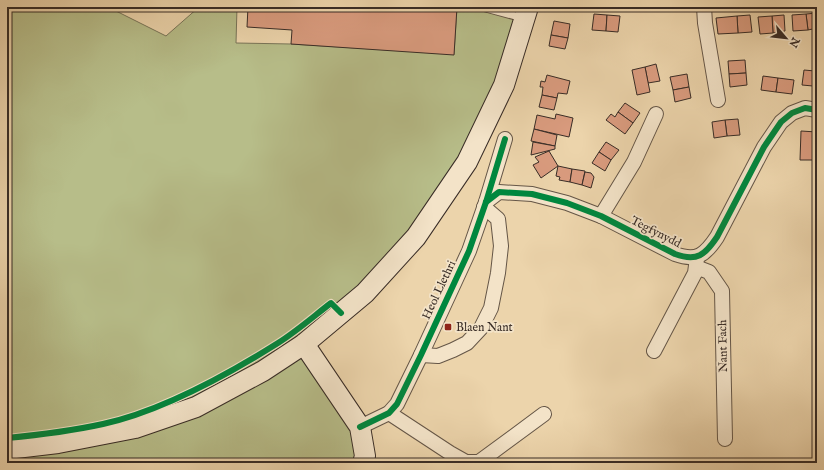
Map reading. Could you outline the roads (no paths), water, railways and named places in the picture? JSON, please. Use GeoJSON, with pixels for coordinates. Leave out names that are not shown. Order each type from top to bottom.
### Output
{"type":"FeatureCollection","features":[{"type":"Feature","properties":{"kind":"main road"},"geometry":{"type":"LineString","coordinates":[[7,449],[58,442],[135,428],[196,407],[262,371],[304,344],[365,293],[416,237],[463,169],[504,85],[527,13]]}},
{"type":"Feature","properties":{"kind":"main road"},"geometry":{"type":"LineString","coordinates":[[304,344],[360,427],[365,456],[363,463]]}},
{"type":"Feature","properties":{"kind":"street"},"geometry":{"type":"LineString","coordinates":[[704,7],[705,24],[718,100]]}},
{"type":"Feature","properties":{"kind":"street"},"geometry":{"type":"LineString","coordinates":[[654,351],[695,273],[697,262],[710,248],[717,237],[764,147],[781,122],[792,113],[805,108],[817,110]]}},
{"type":"Feature","properties":{"kind":"street"},"geometry":{"type":"LineString","coordinates":[[601,216],[634,162],[656,114]]}},
{"type":"Feature","properties":{"kind":"street","name":"Heol Llethri"},"geometry":{"type":"LineString","coordinates":[[360,427],[389,413],[397,404],[469,251],[505,138]]}},
{"type":"Feature","properties":{"kind":"street","name":"Tegfynydd"},"geometry":{"type":"LineString","coordinates":[[485,204],[499,192],[532,194],[568,203],[601,216],[676,254],[697,262]]}},
{"type":"Feature","properties":{"kind":"street"},"geometry":{"type":"LineString","coordinates":[[421,355],[438,356],[467,343],[482,328],[491,308],[498,273],[501,246],[498,219],[485,204]]}},
{"type":"Feature","properties":{"kind":"street","name":"Nant Fach"},"geometry":{"type":"LineString","coordinates":[[697,262],[709,272],[722,291],[725,439]]}},
{"type":"Feature","properties":{"kind":"street"},"geometry":{"type":"LineString","coordinates":[[389,413],[450,453],[467,462],[479,462],[544,414]]}},
{"type":"Feature","properties":{"kind":"lane"},"geometry":{"type":"LineString","coordinates":[[482,7],[527,13]]}},
{"type":"Feature","properties":{"kind":"place","name":"Blaen Nant"},"geometry":{"type":"Point","coordinates":[448,327]}}]}
